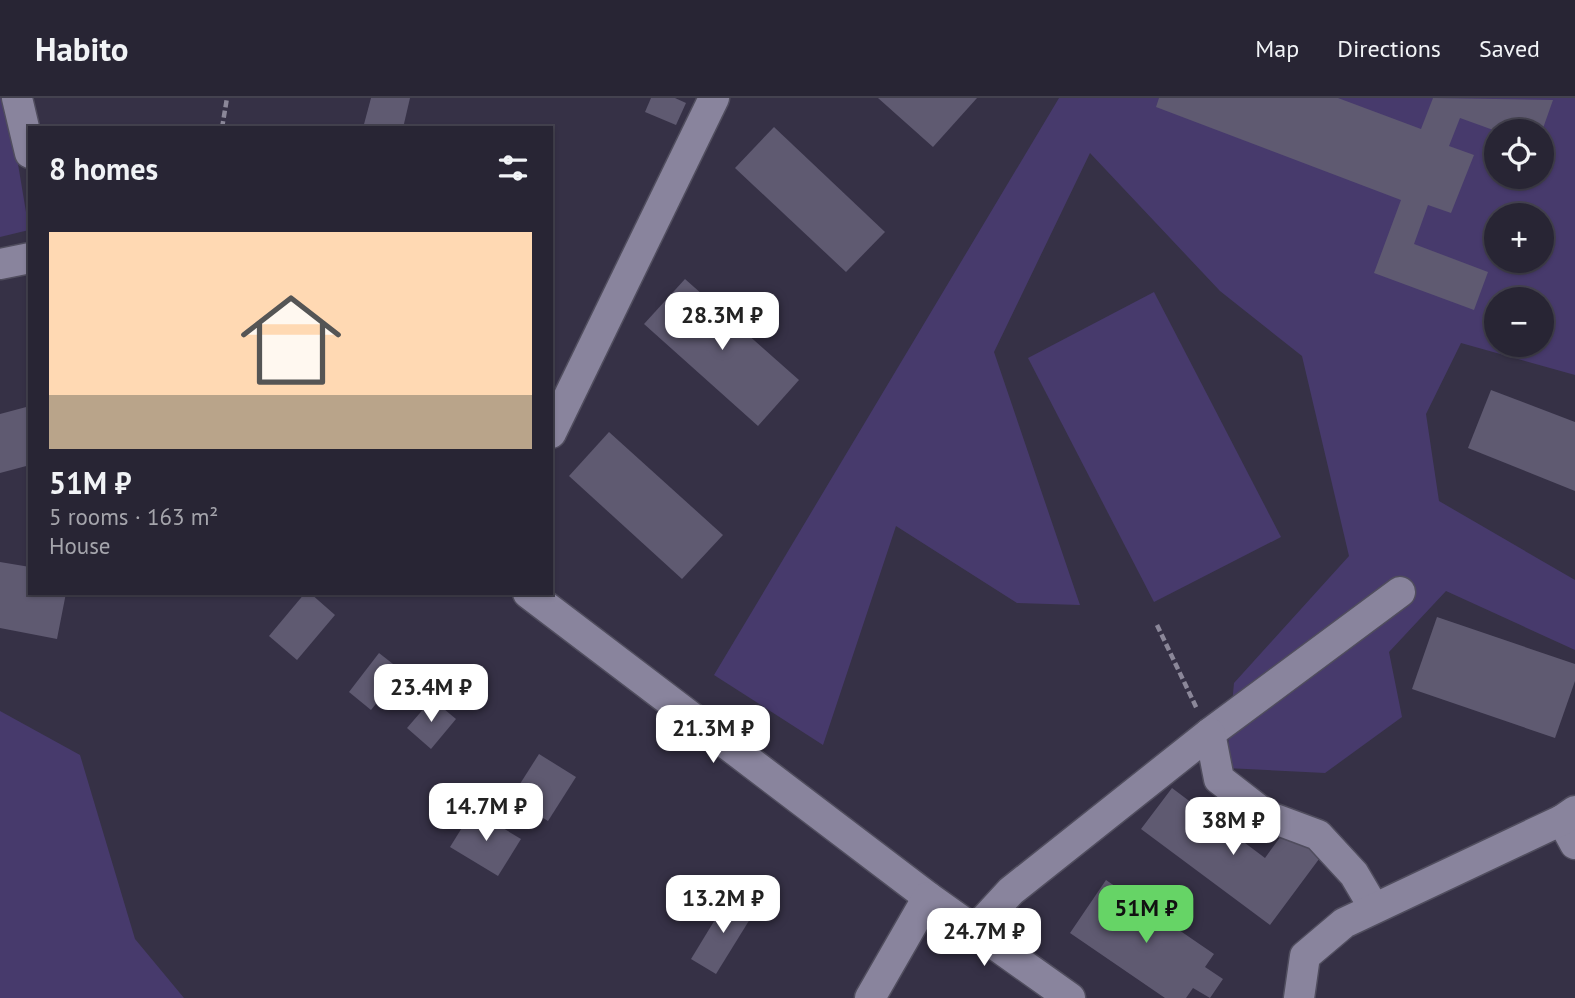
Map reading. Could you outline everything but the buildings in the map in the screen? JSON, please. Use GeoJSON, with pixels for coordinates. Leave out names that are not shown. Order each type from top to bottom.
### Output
{"type":"FeatureCollection","features":[{"type":"Feature","properties":{"kind":"street"},"geometry":{"type":"LineString","coordinates":[[17,98],[28,145]]}},
{"type":"Feature","properties":{"kind":"street"},"geometry":{"type":"LineString","coordinates":[[553,429],[714,98]]}},
{"type":"Feature","properties":{"kind":"street"},"geometry":{"type":"LineString","coordinates":[[0,264],[28,258]]}},
{"type":"Feature","properties":{"kind":"street"},"geometry":{"type":"LineString","coordinates":[[975,930],[1011,891],[1210,733],[1400,592]]}},
{"type":"Feature","properties":{"kind":"street"},"geometry":{"type":"LineString","coordinates":[[531,595],[928,897],[1070,998]]}},
{"type":"Feature","properties":{"kind":"street"},"geometry":{"type":"LineString","coordinates":[[1210,733],[1219,779],[1267,816],[1318,835],[1354,874],[1374,908]]}},
{"type":"Feature","properties":{"kind":"street"},"geometry":{"type":"LineString","coordinates":[[1299,998],[1305,956],[1344,923],[1571,825]]}},
{"type":"Feature","properties":{"kind":"street"},"geometry":{"type":"LineString","coordinates":[[870,998],[928,897]]}},
{"type":"Feature","properties":{"kind":"path"},"geometry":{"type":"LineString","coordinates":[[222,126],[227,98]]}},
{"type":"Feature","properties":{"kind":"path"},"geometry":{"type":"LineString","coordinates":[[1157,625],[1184,687],[1210,733]]}},
{"type":"Feature","properties":{"kind":"shaded area"},"geometry":{"type":"Polygon","coordinates":[[[0,98],[7,98],[28,230],[0,237],[0,98]]]}},
{"type":"Feature","properties":{"kind":"shaded area"},"geometry":{"type":"Polygon","coordinates":[[[1059,98],[1575,98],[1575,375],[1511,357],[1554,357],[1554,287],[1484,287],[1484,349],[1461,343],[1426,414],[1439,501],[1575,580],[1575,650],[1446,591],[1389,652],[1402,717],[1325,773],[1226,768],[1234,683],[1349,556],[1302,356],[1220,291],[1090,153],[994,352],[1080,605],[1017,603],[896,526],[823,745],[714,675],[1059,98]]]}},
{"type":"Feature","properties":{"kind":"shaded area"},"geometry":{"type":"Polygon","coordinates":[[[1154,292],[1281,537],[1154,602],[1028,358],[1154,292]]]}},
{"type":"Feature","properties":{"kind":"shaded area"},"geometry":{"type":"Polygon","coordinates":[[[0,711],[80,755],[135,939],[184,998],[0,998],[0,711]]]}}]}
